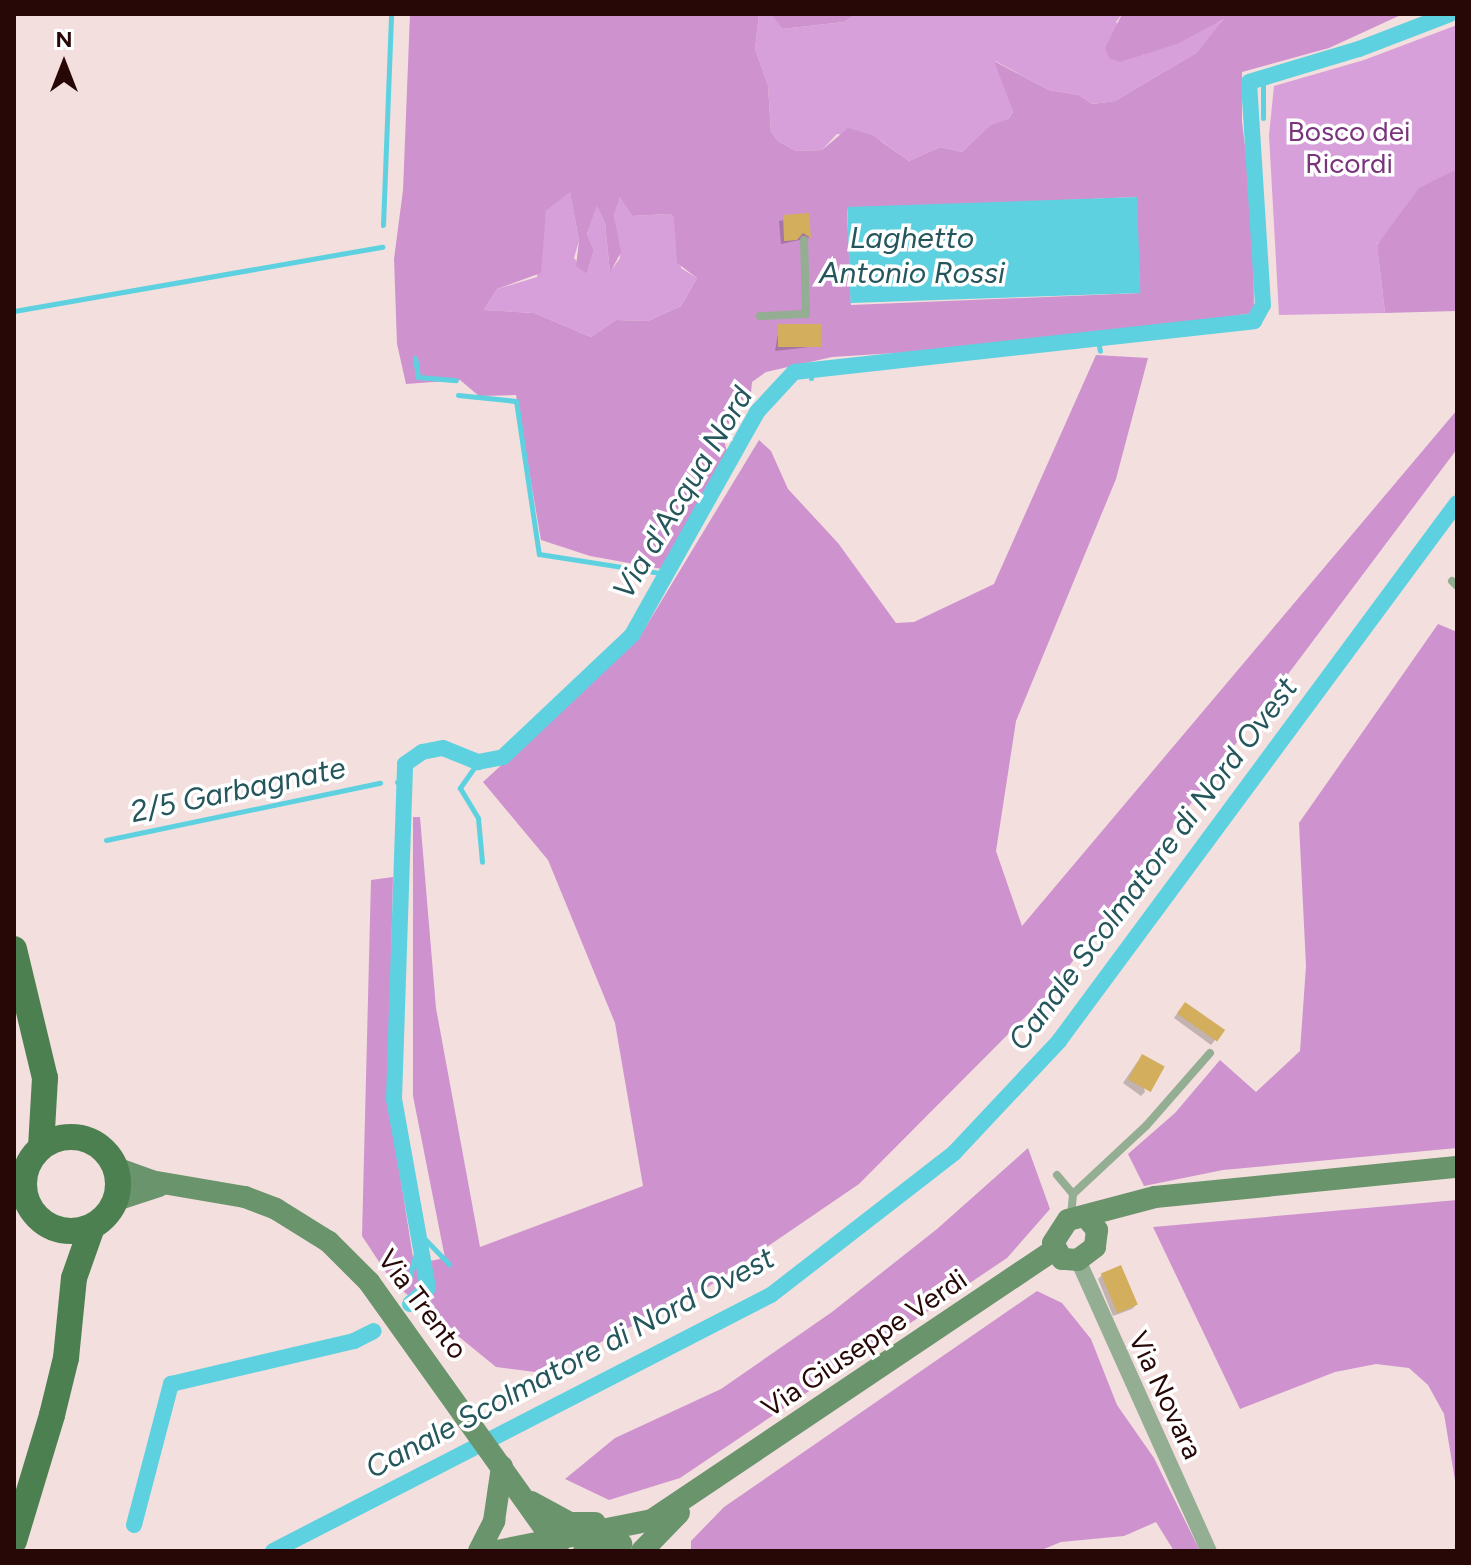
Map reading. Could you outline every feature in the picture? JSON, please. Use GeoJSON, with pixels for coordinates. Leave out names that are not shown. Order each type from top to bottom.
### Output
{"type":"FeatureCollection","features":[{"type":"Feature","properties":{"kind":"main road","name":"Via Trento"},"geometry":{"type":"LineString","coordinates":[[14,949],[45,1078],[79,1138],[98,1145],[116,1168]]}},
{"type":"Feature","properties":{"kind":"main road","name":"Via Trento"},"geometry":{"type":"LineString","coordinates":[[45,1078],[41,1147],[28,1163],[19,1194],[33,1214],[57,1230]]}},
{"type":"Feature","properties":{"kind":"main road"},"geometry":{"type":"LineString","coordinates":[[41,1147],[59,1138],[79,1138]]}},
{"type":"Feature","properties":{"kind":"main road"},"geometry":{"type":"LineString","coordinates":[[14,1541],[66,1358],[74,1278],[92,1227],[116,1200],[116,1168]]}},
{"type":"Feature","properties":{"kind":"main road"},"geometry":{"type":"LineString","coordinates":[[74,1278],[57,1230],[92,1227]]}},
{"type":"Feature","properties":{"kind":"street"},"geometry":{"type":"LineString","coordinates":[[1085,1222],[1095,1247],[1078,1260],[1062,1259],[1054,1250],[1056,1234],[1085,1222],[1155,1197],[1457,1167]]}},
{"type":"Feature","properties":{"kind":"street","name":"Via Trento"},"geometry":{"type":"LineString","coordinates":[[116,1168],[168,1185],[245,1197],[288,1215],[329,1242],[369,1282],[557,1545]]}},
{"type":"Feature","properties":{"kind":"street","name":"Via Trento"},"geometry":{"type":"LineString","coordinates":[[116,1200],[168,1185]]}},
{"type":"Feature","properties":{"kind":"street","name":"Via Giuseppe Verdi"},"geometry":{"type":"LineString","coordinates":[[497,1551],[557,1545],[652,1520],[709,1485],[1054,1250]]}},
{"type":"Feature","properties":{"kind":"street","name":"Via Novara"},"geometry":{"type":"LineString","coordinates":[[1078,1260],[1209,1551]]}},
{"type":"Feature","properties":{"kind":"street"},"geometry":{"type":"LineString","coordinates":[[479,1551],[494,1521],[502,1467]]}},
{"type":"Feature","properties":{"kind":"street","name":"Via Giuseppe Verdi"},"geometry":{"type":"LineString","coordinates":[[523,1498],[582,1525],[656,1511],[709,1485]]}},
{"type":"Feature","properties":{"kind":"street","name":"Via Giuseppe Verdi"},"geometry":{"type":"LineString","coordinates":[[642,1551],[709,1485]]}},
{"type":"Feature","properties":{"kind":"street","name":"Via Giuseppe Verdi"},"geometry":{"type":"LineString","coordinates":[[584,1551],[626,1543],[670,1522]]}},
{"type":"Feature","properties":{"kind":"lane"},"geometry":{"type":"LineString","coordinates":[[760,316],[806,314],[804,240]]}},
{"type":"Feature","properties":{"kind":"lane"},"geometry":{"type":"LineString","coordinates":[[1073,1194],[1146,1126],[1210,1053]]}},
{"type":"Feature","properties":{"kind":"lane"},"geometry":{"type":"LineString","coordinates":[[1057,1175],[1073,1194],[1085,1222]]}},
{"type":"Feature","properties":{"kind":"green space"},"geometry":{"type":"Polygon","coordinates":[[[759,14],[772,14],[782,29],[844,22],[857,14],[1122,14],[1116,22],[1142,55],[1225,19],[1196,53],[1115,101],[1092,104],[1079,95],[1049,90],[995,61],[1013,112],[1007,120],[990,125],[962,152],[940,147],[909,161],[881,141],[837,134],[822,150],[796,151],[778,141],[771,132],[768,85],[755,49],[759,14]]]}},
{"type":"Feature","properties":{"kind":"green space","name":"Bosco dei Ricordi"},"geometry":{"type":"Polygon","coordinates":[[[1457,25],[1457,169],[1377,244],[1385,313],[1279,315],[1269,135],[1274,86],[1364,60],[1457,25]]]}},
{"type":"Feature","properties":{"kind":"green space"},"geometry":{"type":"Polygon","coordinates":[[[570,191],[579,241],[574,258],[587,274],[594,250],[587,234],[597,205],[605,223],[610,272],[620,258],[614,216],[620,196],[632,216],[670,214],[675,219],[681,268],[697,278],[681,306],[648,321],[616,320],[591,337],[534,313],[484,310],[497,289],[537,277],[546,211],[570,191]]]}},
{"type":"Feature","properties":{"kind":"shaded area"},"geometry":{"type":"Polygon","coordinates":[[[410,14],[759,14],[755,49],[768,85],[771,132],[778,141],[796,151],[822,150],[848,128],[872,135],[909,161],[940,147],[962,152],[990,125],[1008,119],[1013,112],[994,61],[1049,90],[1079,95],[1092,104],[1115,101],[1196,53],[1224,19],[1177,44],[1120,62],[1109,58],[1105,48],[1122,14],[1403,14],[1329,48],[1242,72],[1242,122],[1253,210],[1254,313],[1021,345],[832,357],[766,372],[752,382],[751,393],[729,423],[723,438],[728,454],[662,569],[590,556],[541,540],[516,395],[479,396],[460,380],[406,384],[397,344],[394,259],[403,190],[410,14]],[[570,192],[546,211],[541,273],[497,289],[484,310],[534,313],[591,337],[616,320],[648,321],[681,306],[697,278],[677,263],[674,218],[670,214],[632,216],[620,197],[614,216],[621,252],[610,273],[605,223],[597,206],[587,234],[594,250],[587,274],[576,266],[579,241],[570,192]],[[1136,197],[847,209],[851,305],[1140,293],[1136,197]]]}},
{"type":"Feature","properties":{"kind":"shaded area"},"geometry":{"type":"Polygon","coordinates":[[[857,14],[844,22],[782,29],[772,15],[857,14]]]}},
{"type":"Feature","properties":{"kind":"shaded area"},"geometry":{"type":"Polygon","coordinates":[[[1457,169],[1457,311],[1385,313],[1377,245],[1419,188],[1457,169]]]}},
{"type":"Feature","properties":{"kind":"shaded area"},"geometry":{"type":"Polygon","coordinates":[[[1096,355],[1148,358],[1116,479],[1016,721],[996,851],[1022,926],[1457,410],[1457,449],[1048,994],[859,1184],[708,1287],[570,1358],[535,1372],[496,1367],[393,1283],[362,1236],[371,880],[393,877],[388,1098],[414,1264],[445,1258],[413,1096],[413,817],[420,817],[436,1008],[480,1247],[643,1186],[615,1023],[548,860],[483,782],[639,638],[759,440],[771,451],[788,489],[838,543],[896,623],[914,622],[994,584],[1096,355]]]}},
{"type":"Feature","properties":{"kind":"shaded area"},"geometry":{"type":"Polygon","coordinates":[[[1438,624],[1457,632],[1457,1148],[1223,1170],[1144,1186],[1128,1154],[1175,1113],[1220,1060],[1256,1092],[1300,1051],[1306,966],[1299,823],[1438,624]]]}},
{"type":"Feature","properties":{"kind":"shaded area"},"geometry":{"type":"Polygon","coordinates":[[[1028,1148],[1050,1209],[1007,1258],[680,1478],[609,1500],[565,1479],[615,1438],[721,1389],[832,1312],[937,1229],[1028,1148]]]}},
{"type":"Feature","properties":{"kind":"shaded area"},"geometry":{"type":"Polygon","coordinates":[[[1457,1200],[1457,1492],[1444,1414],[1428,1385],[1409,1368],[1376,1364],[1335,1372],[1240,1409],[1153,1227],[1457,1200]]]}},
{"type":"Feature","properties":{"kind":"shaded area"},"geometry":{"type":"Polygon","coordinates":[[[1037,1291],[1062,1303],[1091,1339],[1117,1405],[1154,1458],[1200,1551],[1174,1551],[1156,1522],[1124,1536],[1061,1542],[1039,1551],[691,1551],[691,1541],[724,1507],[1037,1291]]]}},
{"type":"Feature","properties":{"kind":"water","name":"Laghetto Antonio Rossi"},"geometry":{"type":"Polygon","coordinates":[[[1137,197],[1140,293],[851,303],[847,207],[1137,197]]]}},
{"type":"Feature","properties":{"kind":"building"},"geometry":{"type":"Polygon","coordinates":[[[809,213],[811,238],[803,233],[797,240],[784,241],[783,215],[809,213]]]}},
{"type":"Feature","properties":{"kind":"building"},"geometry":{"type":"Polygon","coordinates":[[[778,324],[821,324],[821,347],[778,347],[778,324]]]}},
{"type":"Feature","properties":{"kind":"building"},"geometry":{"type":"Polygon","coordinates":[[[1185,1002],[1225,1030],[1217,1042],[1177,1013],[1185,1002]]]}},
{"type":"Feature","properties":{"kind":"building"},"geometry":{"type":"Polygon","coordinates":[[[1142,1054],[1165,1067],[1151,1092],[1128,1079],[1142,1054]]]}},
{"type":"Feature","properties":{"kind":"building"},"geometry":{"type":"Polygon","coordinates":[[[1121,1265],[1138,1305],[1118,1313],[1101,1274],[1121,1265]]]}},
{"type":"Feature","properties":{"kind":"waterway"},"geometry":{"type":"LineString","coordinates":[[383,225],[391,14]]}},
{"type":"Feature","properties":{"kind":"waterway","name":"Via d'Acqua Nord"},"geometry":{"type":"LineString","coordinates":[[410,1304],[428,1288],[394,1099],[405,764],[422,752],[443,748],[478,762],[503,757],[632,635],[757,412],[794,372],[1254,321],[1263,305],[1249,82],[1359,49],[1450,14]]}},
{"type":"Feature","properties":{"kind":"waterway"},"geometry":{"type":"LineString","coordinates":[[1263,76],[1263,118]]}},
{"type":"Feature","properties":{"kind":"waterway"},"geometry":{"type":"LineString","coordinates":[[14,311],[382,247]]}},
{"type":"Feature","properties":{"kind":"waterway"},"geometry":{"type":"LineString","coordinates":[[1098,341],[1100,351]]}},
{"type":"Feature","properties":{"kind":"waterway"},"geometry":{"type":"LineString","coordinates":[[415,358],[418,377],[456,380]]}},
{"type":"Feature","properties":{"kind":"waterway","name":"Via d'Acqua Nord"},"geometry":{"type":"LineString","coordinates":[[811,366],[811,378]]}},
{"type":"Feature","properties":{"kind":"waterway"},"geometry":{"type":"LineString","coordinates":[[458,395],[516,401],[539,554],[667,574]]}},
{"type":"Feature","properties":{"kind":"waterway","name":"Canale Scolmatore di Nord Ovest"},"geometry":{"type":"LineString","coordinates":[[273,1551],[771,1295],[954,1153],[1059,1041],[1457,503]]}},
{"type":"Feature","properties":{"kind":"waterway"},"geometry":{"type":"LineString","coordinates":[[478,762],[460,788],[478,818],[482,862]]}},
{"type":"Feature","properties":{"kind":"waterway","name":"2/5 Garbagnate"},"geometry":{"type":"LineString","coordinates":[[397,782],[402,782]]}},
{"type":"Feature","properties":{"kind":"waterway","name":"2/5 Garbagnate"},"geometry":{"type":"LineString","coordinates":[[106,840],[380,783]]}},
{"type":"Feature","properties":{"kind":"waterway"},"geometry":{"type":"LineString","coordinates":[[418,1232],[449,1264]]}},
{"type":"Feature","properties":{"kind":"waterway"},"geometry":{"type":"LineString","coordinates":[[409,1279],[419,1242]]}},
{"type":"Feature","properties":{"kind":"waterway","name":"Via d'Acqua Nord"},"geometry":{"type":"LineString","coordinates":[[134,1525],[171,1384],[354,1341],[374,1331]]}}]}
